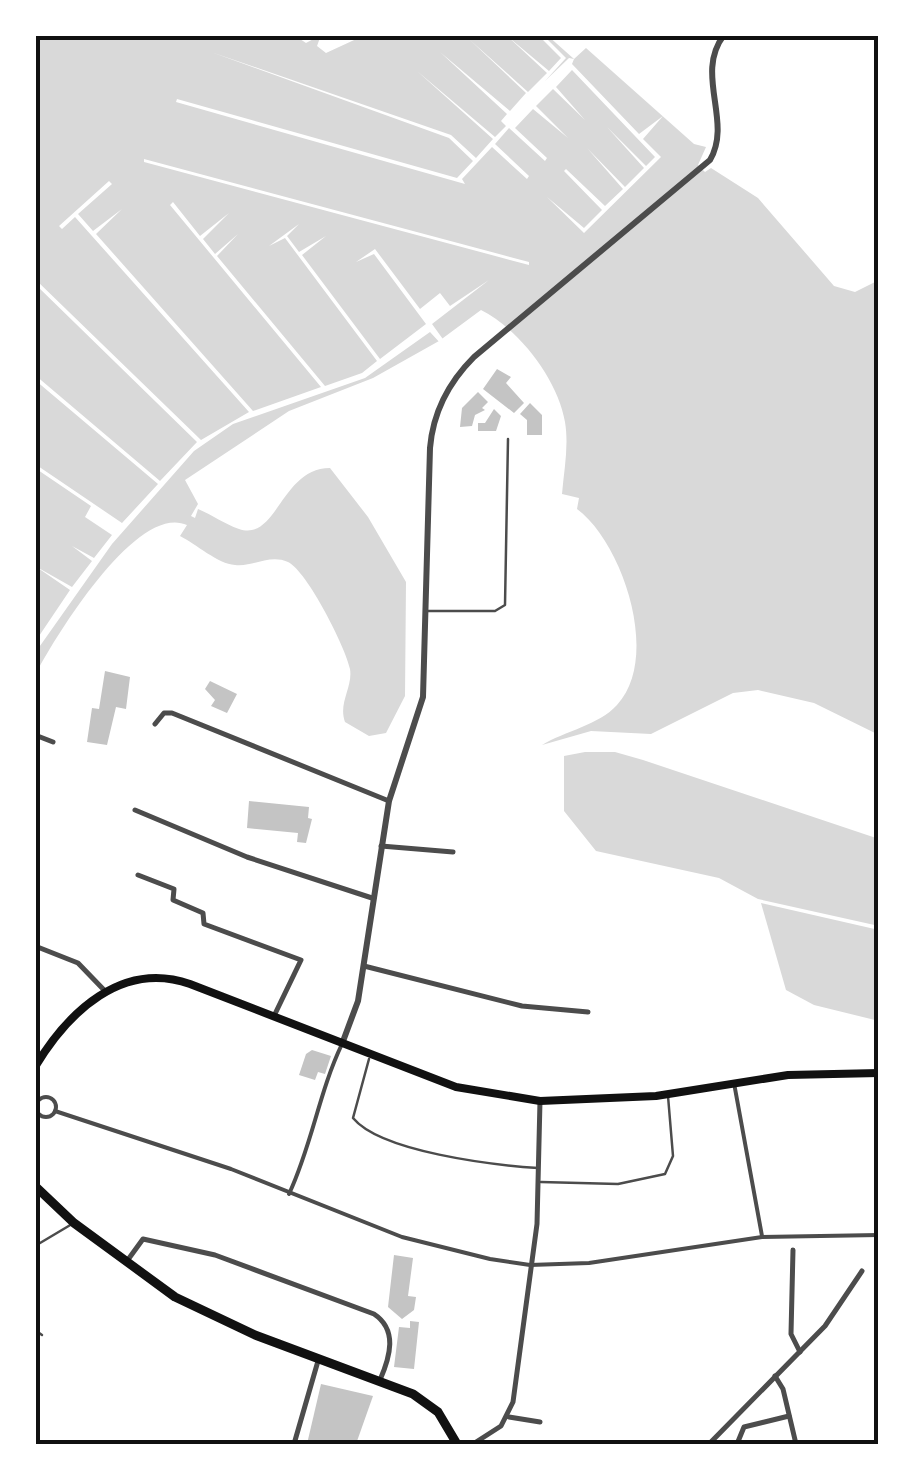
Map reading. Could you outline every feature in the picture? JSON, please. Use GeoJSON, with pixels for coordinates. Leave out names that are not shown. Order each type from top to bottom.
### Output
{"type":"FeatureCollection","features":[{"type":"Feature","properties":{"kind":"main road"},"geometry":{"type":"LineString","coordinates":[[35,1066],[74,1017],[104,991],[142,978],[176,978],[456,1086],[540,1101],[668,1094],[802,1074],[879,1073]]}},
{"type":"Feature","properties":{"kind":"main road"},"geometry":{"type":"LineString","coordinates":[[35,1186],[74,1223],[204,1313],[380,1380],[428,1404],[457,1444]]}},
{"type":"Feature","properties":{"kind":"street"},"geometry":{"type":"LineString","coordinates":[[289,1194],[310,1137],[322,1086],[358,1000],[389,801],[422,702],[433,424],[452,382],[492,341],[706,164],[718,140],[711,80],[714,53],[724,35]]}},
{"type":"Feature","properties":{"kind":"street"},"geometry":{"type":"LineString","coordinates":[[155,724],[164,713],[172,714],[389,801]]}},
{"type":"Feature","properties":{"kind":"street"},"geometry":{"type":"LineString","coordinates":[[35,736],[54,742]]}},
{"type":"Feature","properties":{"kind":"street"},"geometry":{"type":"LineString","coordinates":[[135,810],[264,863],[372,898]]}},
{"type":"Feature","properties":{"kind":"street"},"geometry":{"type":"LineString","coordinates":[[381,846],[453,852]]}},
{"type":"Feature","properties":{"kind":"street"},"geometry":{"type":"LineString","coordinates":[[138,875],[174,889],[173,900],[203,913],[204,924],[301,960],[274,1016]]}},
{"type":"Feature","properties":{"kind":"street"},"geometry":{"type":"LineString","coordinates":[[35,946],[78,963],[104,991]]}},
{"type":"Feature","properties":{"kind":"street"},"geometry":{"type":"LineString","coordinates":[[364,966],[522,1006],[588,1012]]}},
{"type":"Feature","properties":{"kind":"street"},"geometry":{"type":"LineString","coordinates":[[734,1083],[762,1237]]}},
{"type":"Feature","properties":{"kind":"street"},"geometry":{"type":"LineString","coordinates":[[55,1111],[49,1098],[36,1104],[44,1117],[55,1111],[231,1169],[402,1237],[530,1265],[589,1263],[762,1237],[879,1235]]}},
{"type":"Feature","properties":{"kind":"street"},"geometry":{"type":"LineString","coordinates":[[509,1418],[536,1224],[540,1101]]}},
{"type":"Feature","properties":{"kind":"street"},"geometry":{"type":"LineString","coordinates":[[126,1262],[142,1239],[167,1242],[215,1254],[366,1310],[384,1321],[390,1335],[380,1380]]}},
{"type":"Feature","properties":{"kind":"street"},"geometry":{"type":"LineString","coordinates":[[793,1250],[791,1334],[800,1352]]}},
{"type":"Feature","properties":{"kind":"street"},"geometry":{"type":"LineString","coordinates":[[709,1444],[836,1312],[862,1271]]}},
{"type":"Feature","properties":{"kind":"street"},"geometry":{"type":"LineString","coordinates":[[857,1280],[866,1283]]}},
{"type":"Feature","properties":{"kind":"street"},"geometry":{"type":"LineString","coordinates":[[294,1444],[319,1358]]}},
{"type":"Feature","properties":{"kind":"street"},"geometry":{"type":"LineString","coordinates":[[775,1376],[796,1444]]}},
{"type":"Feature","properties":{"kind":"street"},"geometry":{"type":"LineString","coordinates":[[737,1444],[744,1426],[788,1414]]}},
{"type":"Feature","properties":{"kind":"street"},"geometry":{"type":"LineString","coordinates":[[473,1444],[509,1418],[540,1422]]}},
{"type":"Feature","properties":{"kind":"lane"},"geometry":{"type":"LineString","coordinates":[[426,611],[495,611],[506,605],[508,439]]}},
{"type":"Feature","properties":{"kind":"lane"},"geometry":{"type":"LineString","coordinates":[[371,1054],[353,1118],[375,1136],[540,1168]]}},
{"type":"Feature","properties":{"kind":"lane"},"geometry":{"type":"LineString","coordinates":[[539,1182],[618,1184],[666,1174],[674,1156],[668,1094]]}},
{"type":"Feature","properties":{"kind":"lane"},"geometry":{"type":"LineString","coordinates":[[35,1246],[74,1223]]}},
{"type":"Feature","properties":{"kind":"lane"},"geometry":{"type":"LineString","coordinates":[[35,1330],[42,1335]]}},
{"type":"Feature","properties":{"kind":"shaded area"},"geometry":{"type":"Polygon","coordinates":[[[35,35],[294,35],[306,43],[321,35],[317,46],[326,53],[365,35],[547,35],[574,59],[586,48],[694,144],[706,147],[698,165],[705,172],[711,168],[758,198],[834,286],[855,292],[879,280],[879,735],[814,703],[758,690],[733,693],[651,734],[591,731],[542,745],[601,718],[617,705],[630,684],[636,659],[636,631],[631,602],[609,547],[577,509],[579,498],[562,494],[566,431],[554,389],[535,357],[509,330],[481,310],[439,341],[373,378],[289,411],[185,480],[198,504],[191,516],[195,518],[198,509],[239,529],[252,530],[272,515],[300,479],[330,468],[368,517],[406,582],[405,696],[386,733],[369,736],[345,722],[343,708],[350,676],[347,659],[325,611],[296,568],[281,560],[228,564],[180,536],[187,525],[167,523],[145,533],[122,552],[79,605],[35,675],[35,35]]]}},
{"type":"Feature","properties":{"kind":"shaded area"},"geometry":{"type":"Polygon","coordinates":[[[615,752],[643,760],[879,839],[879,926],[758,899],[719,878],[596,851],[564,811],[564,756],[615,752]]]}},
{"type":"Feature","properties":{"kind":"shaded area"},"geometry":{"type":"Polygon","coordinates":[[[761,903],[879,930],[879,1021],[814,1005],[786,990],[761,903]]]}},
{"type":"Feature","properties":{"kind":"pier"},"geometry":{"type":"Polygon","coordinates":[[[506,35],[549,71],[561,58],[538,35],[543,35],[566,58],[545,81],[569,58],[574,59],[572,64],[639,134],[663,116],[643,139],[661,157],[584,233],[547,197],[584,228],[602,210],[564,171],[605,206],[623,189],[587,148],[625,187],[644,168],[607,127],[646,166],[655,157],[572,70],[556,87],[585,120],[553,89],[536,106],[568,138],[533,109],[515,128],[547,158],[545,161],[509,128],[495,144],[529,176],[527,179],[492,147],[462,179],[465,184],[176,102],[177,99],[457,178],[473,161],[449,138],[211,52],[451,135],[476,158],[493,139],[417,71],[495,137],[506,126],[501,121],[507,114],[440,52],[510,111],[526,93],[470,40],[528,92],[547,73],[506,35]]]}},
{"type":"Feature","properties":{"kind":"pier"},"geometry":{"type":"Polygon","coordinates":[[[144,162],[529,262],[529,265],[144,162]]]}},
{"type":"Feature","properties":{"kind":"pier"},"geometry":{"type":"Polygon","coordinates":[[[109,181],[112,184],[78,214],[93,231],[122,209],[96,234],[253,411],[321,387],[170,205],[173,202],[200,236],[229,213],[203,239],[215,254],[238,234],[217,256],[325,386],[362,373],[377,361],[285,238],[269,246],[299,224],[287,236],[299,252],[326,236],[302,255],[380,359],[426,324],[374,254],[356,262],[375,249],[420,309],[440,293],[450,306],[489,280],[432,324],[445,342],[442,345],[430,332],[365,378],[233,424],[194,451],[112,544],[35,653],[35,642],[70,590],[35,566],[72,587],[92,561],[72,546],[94,558],[112,535],[85,517],[91,506],[35,468],[35,464],[122,523],[158,484],[35,380],[35,375],[160,481],[197,442],[35,284],[35,279],[201,440],[249,412],[75,217],[62,229],[59,226],[109,181]]]}},
{"type":"Feature","properties":{"kind":"building"},"geometry":{"type":"Polygon","coordinates":[[[497,369],[511,377],[506,383],[524,403],[514,413],[483,389],[497,369]]]}},
{"type":"Feature","properties":{"kind":"building"},"geometry":{"type":"Polygon","coordinates":[[[478,392],[488,402],[482,408],[485,410],[475,415],[472,426],[460,427],[462,408],[478,392]]]}},
{"type":"Feature","properties":{"kind":"building"},"geometry":{"type":"Polygon","coordinates":[[[530,403],[542,415],[542,435],[527,435],[527,420],[520,414],[530,403]]]}},
{"type":"Feature","properties":{"kind":"building"},"geometry":{"type":"Polygon","coordinates":[[[494,409],[501,416],[496,431],[478,431],[478,423],[485,423],[494,409]]]}},
{"type":"Feature","properties":{"kind":"building"},"geometry":{"type":"Polygon","coordinates":[[[105,671],[130,677],[126,709],[116,707],[107,745],[87,742],[92,708],[99,709],[105,671]]]}},
{"type":"Feature","properties":{"kind":"building"},"geometry":{"type":"Polygon","coordinates":[[[210,681],[237,694],[227,713],[211,706],[215,700],[205,689],[210,681]]]}},
{"type":"Feature","properties":{"kind":"building"},"geometry":{"type":"Polygon","coordinates":[[[249,801],[309,807],[308,818],[312,819],[306,843],[297,842],[298,833],[247,828],[249,801]]]}},
{"type":"Feature","properties":{"kind":"building"},"geometry":{"type":"Polygon","coordinates":[[[312,1050],[331,1056],[325,1074],[318,1072],[315,1080],[299,1075],[306,1054],[312,1050]]]}},
{"type":"Feature","properties":{"kind":"building"},"geometry":{"type":"Polygon","coordinates":[[[394,1255],[413,1258],[408,1296],[416,1297],[414,1310],[402,1319],[388,1307],[394,1255]]]}},
{"type":"Feature","properties":{"kind":"building"},"geometry":{"type":"Polygon","coordinates":[[[410,1321],[419,1322],[414,1369],[394,1367],[399,1327],[410,1328],[410,1321]]]}},
{"type":"Feature","properties":{"kind":"building"},"geometry":{"type":"Polygon","coordinates":[[[321,1384],[373,1396],[356,1444],[307,1444],[321,1384]]]}}]}
